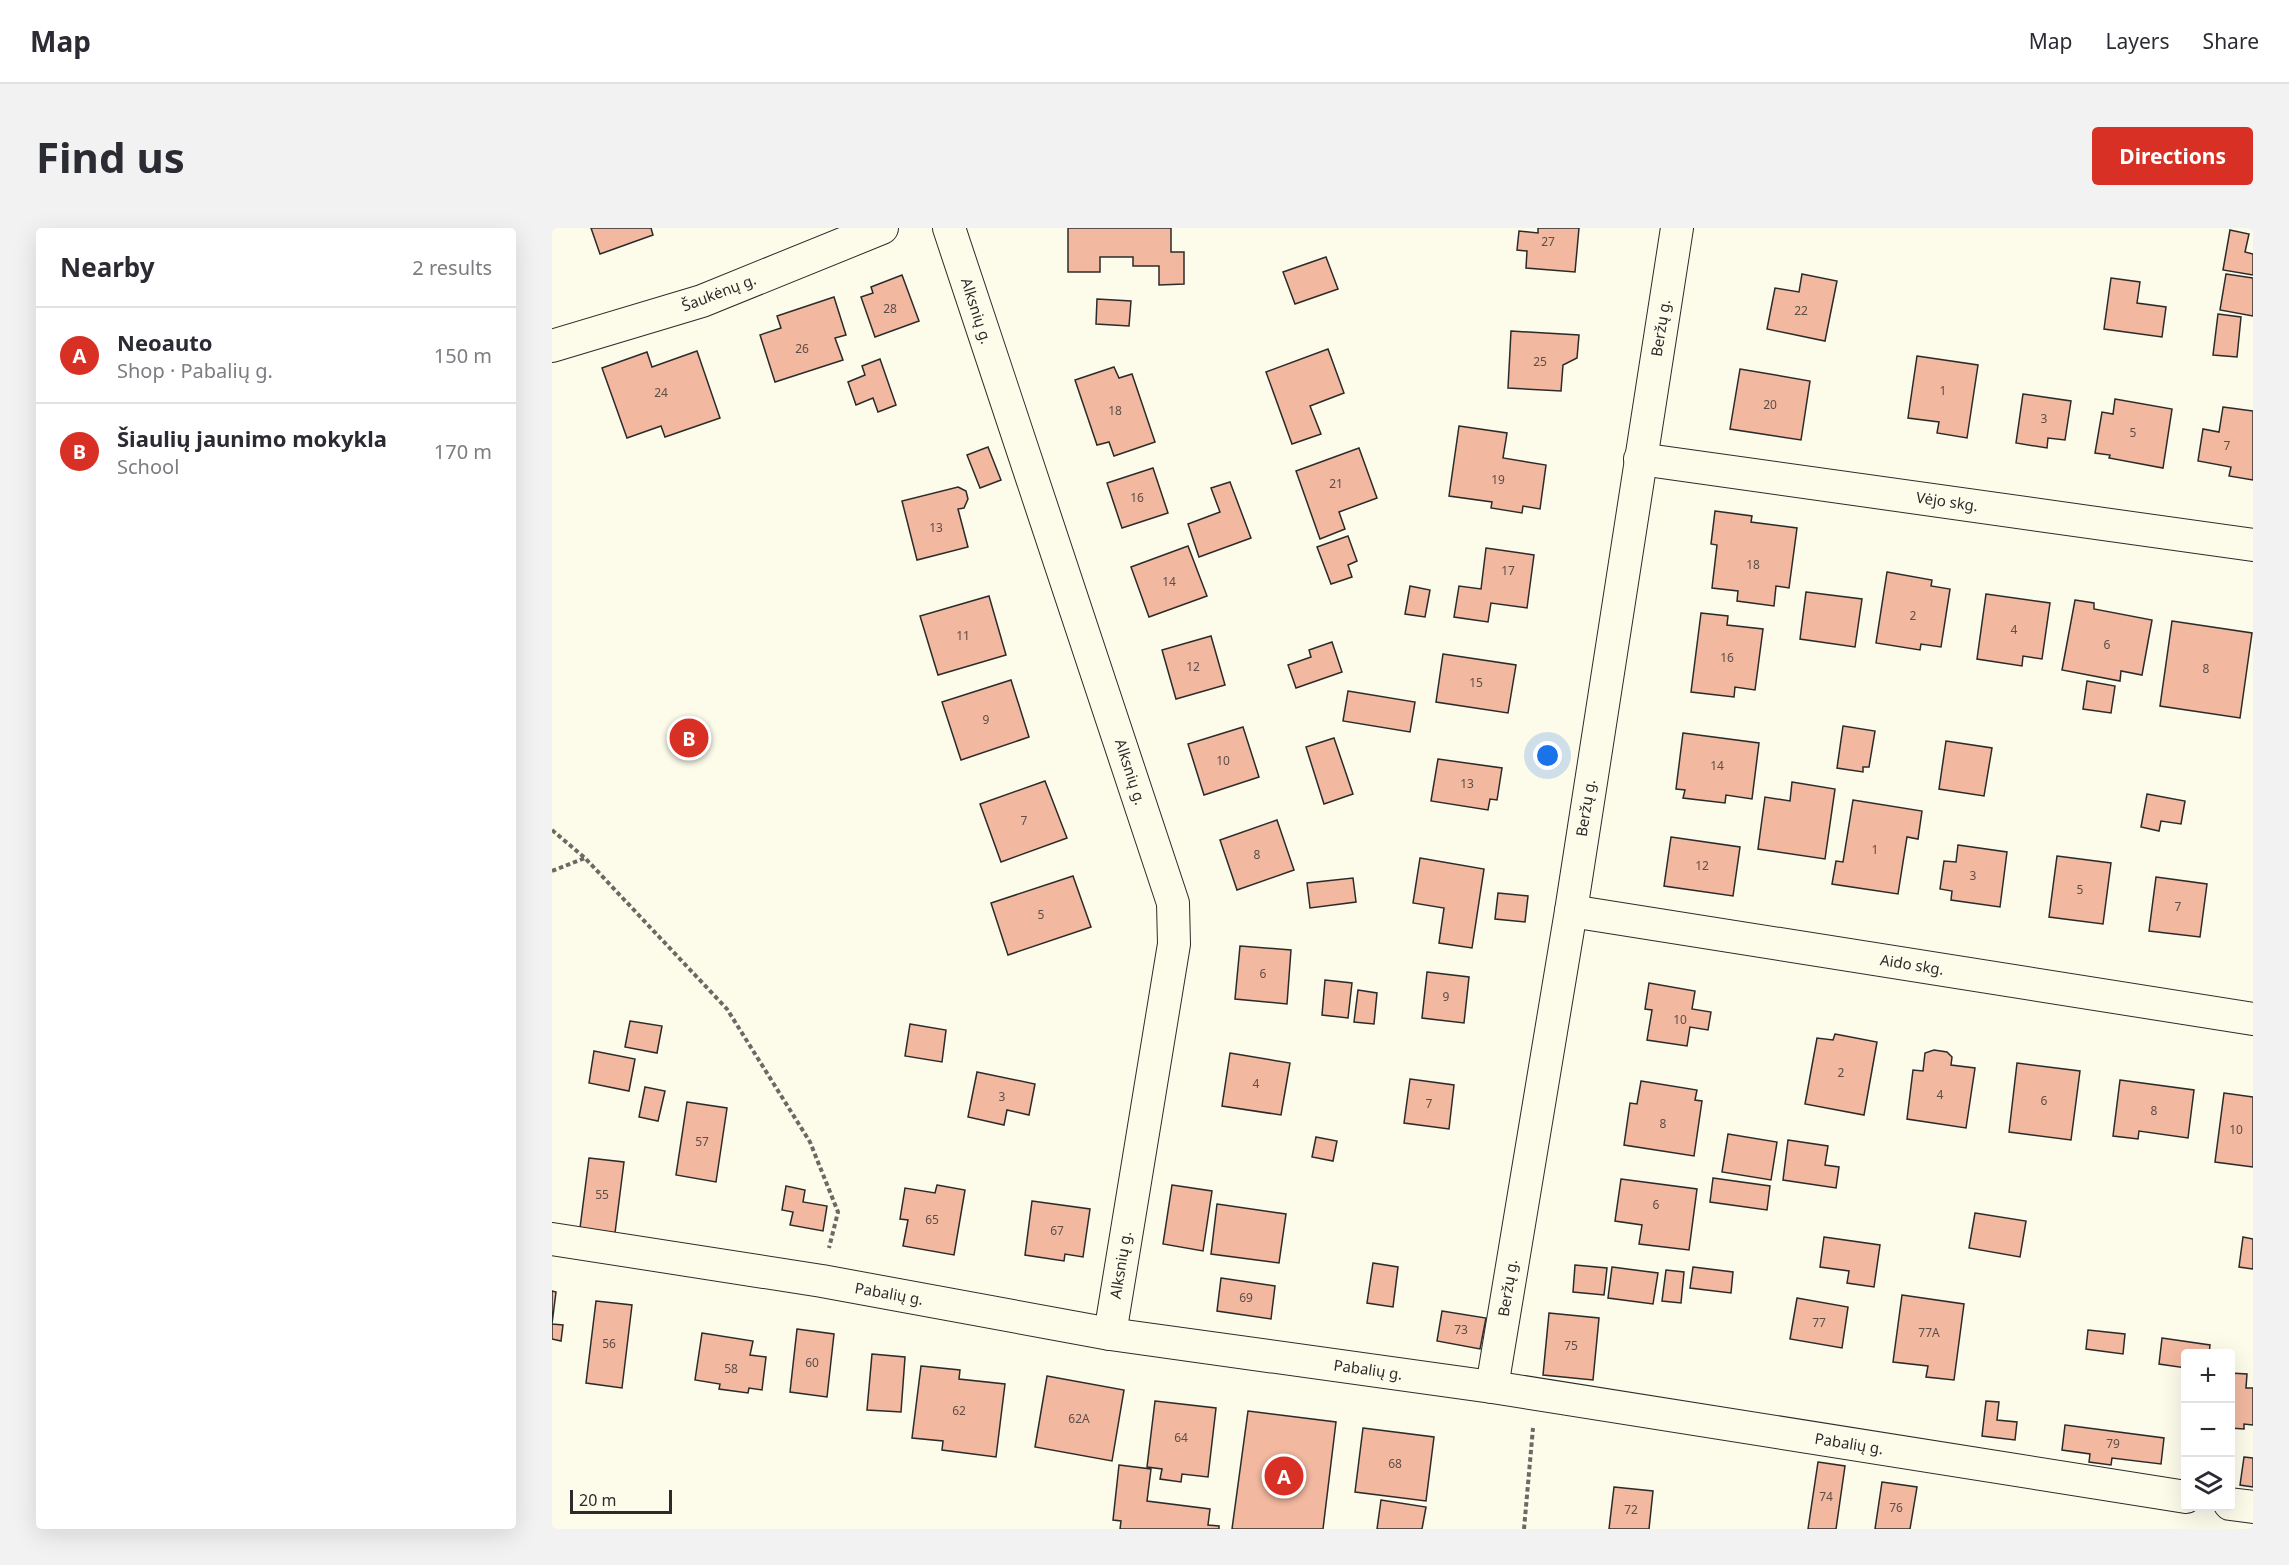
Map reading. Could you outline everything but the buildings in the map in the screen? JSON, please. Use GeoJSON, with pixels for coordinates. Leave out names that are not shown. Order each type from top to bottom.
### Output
{"type":"FeatureCollection","features":[{"type":"Feature","properties":{"kind":"street","name":"Šaukėnų g."},"geometry":{"type":"LineString","coordinates":[[552,346],[702,301],[882,228]]}},
{"type":"Feature","properties":{"kind":"street","name":"Alksnių g."},"geometry":{"type":"LineString","coordinates":[[949,228],[1173,903],[1174,944],[1110,1334]]}},
{"type":"Feature","properties":{"kind":"street","name":"Beržų g."},"geometry":{"type":"LineString","coordinates":[[1492,1387],[1571,911],[1677,228]]}},
{"type":"Feature","properties":{"kind":"street","name":"Vėjo skg."},"geometry":{"type":"LineString","coordinates":[[1640,459],[2253,545]]}},
{"type":"Feature","properties":{"kind":"street","name":"Aido skg."},"geometry":{"type":"LineString","coordinates":[[1571,911],[2253,1019]]}},
{"type":"Feature","properties":{"kind":"street","name":"Pabalių g."},"geometry":{"type":"LineString","coordinates":[[552,1239],[822,1281],[1110,1334],[1492,1387],[2181,1496]]}},
{"type":"Feature","properties":{"kind":"street"},"geometry":{"type":"LineString","coordinates":[[2235,1505],[2253,1507]]}},
{"type":"Feature","properties":{"kind":"path"},"geometry":{"type":"LineString","coordinates":[[552,830],[585,858],[727,1009],[810,1142],[838,1212],[822,1281]]}},
{"type":"Feature","properties":{"kind":"path"},"geometry":{"type":"LineString","coordinates":[[552,871],[585,858]]}},
{"type":"Feature","properties":{"kind":"path"},"geometry":{"type":"LineString","coordinates":[[1524,1529],[1536,1394]]}},
{"type":"Feature","properties":{"kind":"place","name":"Šiaulių jaunimo mokykla"},"geometry":{"type":"Point","coordinates":[689,738]}},
{"type":"Feature","properties":{"kind":"place","name":"Neoauto"},"geometry":{"type":"Point","coordinates":[1284,1476]}}]}
